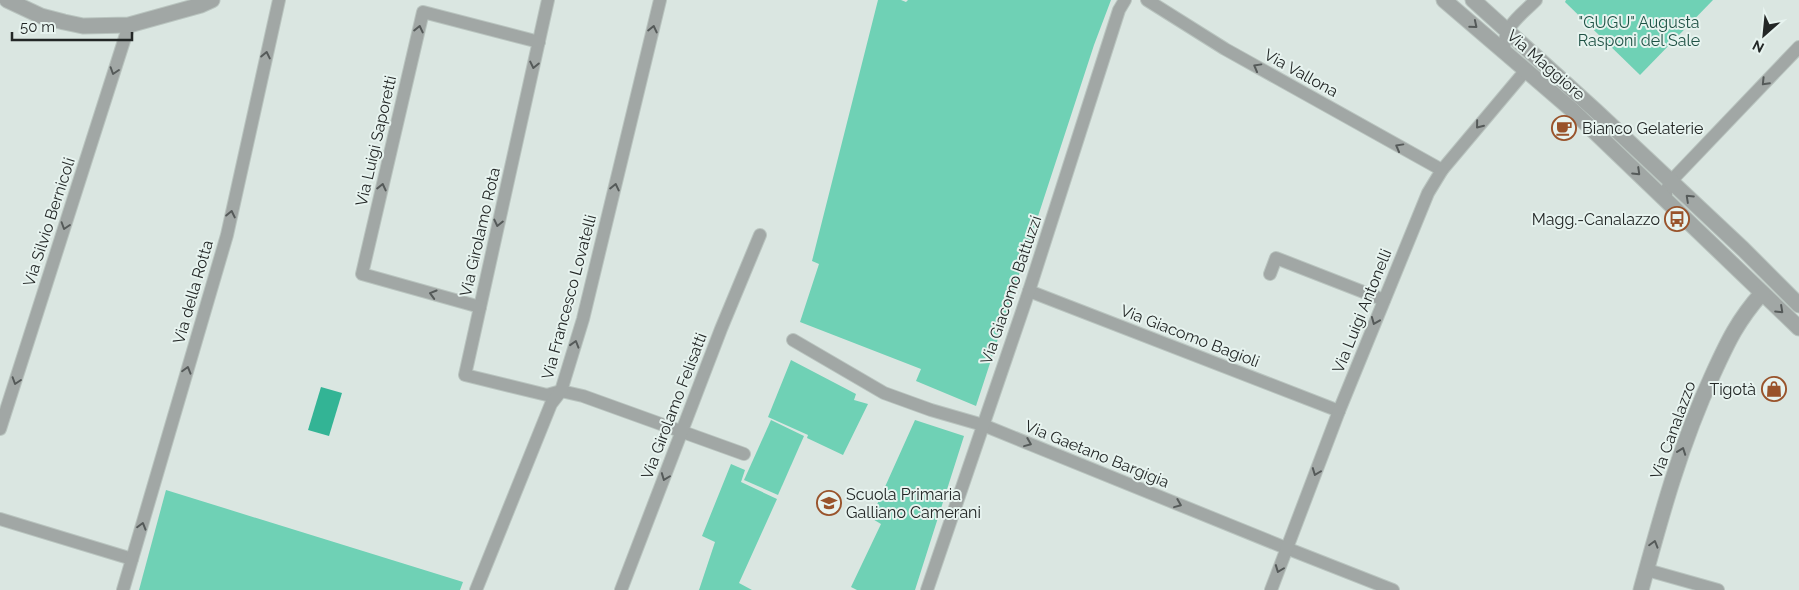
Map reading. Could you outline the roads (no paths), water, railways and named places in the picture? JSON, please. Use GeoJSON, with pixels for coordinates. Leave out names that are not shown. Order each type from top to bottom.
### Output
{"type":"FeatureCollection","features":[{"type":"Feature","properties":{"kind":"street"},"geometry":{"type":"LineString","coordinates":[[7,0],[41,16],[83,26],[130,25],[201,5],[212,0]]}},
{"type":"Feature","properties":{"kind":"street","name":"Via della Rotta"},"geometry":{"type":"LineString","coordinates":[[123,590],[227,235],[278,0]]}},
{"type":"Feature","properties":{"kind":"street","name":"Via Girolamo Rota"},"geometry":{"type":"LineString","coordinates":[[548,0],[465,375],[547,395],[561,391]]}},
{"type":"Feature","properties":{"kind":"street","name":"Via Francesco Lovatelli"},"geometry":{"type":"LineString","coordinates":[[476,590],[551,404],[561,391],[583,319],[660,0]]}},
{"type":"Feature","properties":{"kind":"street","name":"Via Giacomo Battuzzi"},"geometry":{"type":"LineString","coordinates":[[927,590],[1029,290],[1119,10],[1125,0]]}},
{"type":"Feature","properties":{"kind":"street","name":"Via Vallona"},"geometry":{"type":"LineString","coordinates":[[1147,0],[1225,49],[1442,170]]}},
{"type":"Feature","properties":{"kind":"street","name":"Via Maggiore"},"geometry":{"type":"LineString","coordinates":[[1444,0],[1571,109],[1799,328]]}},
{"type":"Feature","properties":{"kind":"street","name":"Via Maggiore"},"geometry":{"type":"LineString","coordinates":[[1473,0],[1507,29],[1712,219],[1799,305]]}},
{"type":"Feature","properties":{"kind":"street"},"geometry":{"type":"LineString","coordinates":[[1504,50],[1504,39],[1507,29],[1536,0]]}},
{"type":"Feature","properties":{"kind":"street","name":"Via Luigi Saporetti"},"geometry":{"type":"LineString","coordinates":[[480,307],[362,274],[423,12],[539,42]]}},
{"type":"Feature","properties":{"kind":"street","name":"Via Silvio Bernicoli"},"geometry":{"type":"LineString","coordinates":[[0,429],[130,25]]}},
{"type":"Feature","properties":{"kind":"street"},"geometry":{"type":"LineString","coordinates":[[1666,200],[1666,191],[1671,181],[1799,47]]}},
{"type":"Feature","properties":{"kind":"street"},"geometry":{"type":"LineString","coordinates":[[1526,70],[1530,67],[1537,70],[1576,105],[1586,110],[1596,111]]}},
{"type":"Feature","properties":{"kind":"street","name":"Via Luigi Antonelli"},"geometry":{"type":"LineString","coordinates":[[1271,590],[1339,411],[1428,193],[1442,170],[1526,70]]}},
{"type":"Feature","properties":{"kind":"street"},"geometry":{"type":"LineString","coordinates":[[1712,219],[1711,226],[1713,231],[1759,279],[1762,292]]}},
{"type":"Feature","properties":{"kind":"street","name":"Via Girolamo Felisatti"},"geometry":{"type":"LineString","coordinates":[[621,590],[721,329],[760,235]]}},
{"type":"Feature","properties":{"kind":"street"},"geometry":{"type":"LineString","coordinates":[[1270,274],[1276,258],[1384,300]]}},
{"type":"Feature","properties":{"kind":"street","name":"Via Giacomo Bagioli"},"geometry":{"type":"LineString","coordinates":[[1029,290],[1339,411]]}},
{"type":"Feature","properties":{"kind":"street","name":"Via Canalazzo"},"geometry":{"type":"LineString","coordinates":[[1641,590],[1674,471],[1705,391],[1732,334],[1746,311],[1762,292]]}},
{"type":"Feature","properties":{"kind":"street","name":"Via Gaetano Bargigia"},"geometry":{"type":"LineString","coordinates":[[793,340],[884,393],[931,410],[983,424],[1393,590]]}},
{"type":"Feature","properties":{"kind":"street"},"geometry":{"type":"LineString","coordinates":[[561,391],[583,396],[744,454]]}},
{"type":"Feature","properties":{"kind":"street"},"geometry":{"type":"LineString","coordinates":[[0,519],[132,559]]}},
{"type":"Feature","properties":{"kind":"street"},"geometry":{"type":"LineString","coordinates":[[1647,570],[1718,590]]}},
{"type":"Feature","properties":{"kind":"place","name":"Bianco Gelaterie"},"geometry":{"type":"Point","coordinates":[1564,128]}},
{"type":"Feature","properties":{"kind":"place","name":"Magg.-Canalazzo"},"geometry":{"type":"Point","coordinates":[1677,219]}},
{"type":"Feature","properties":{"kind":"place","name":"Tigotà"},"geometry":{"type":"Point","coordinates":[1774,389]}},
{"type":"Feature","properties":{"kind":"place","name":"Scuola Primaria Galliano Camerani"},"geometry":{"type":"Point","coordinates":[829,503]}},
{"type":"Feature","properties":{"kind":"park label","name":"\"GUGU\" Augusta Rasponi del Sale"},"geometry":{"type":"Point","coordinates":[1639,31]}}]}
